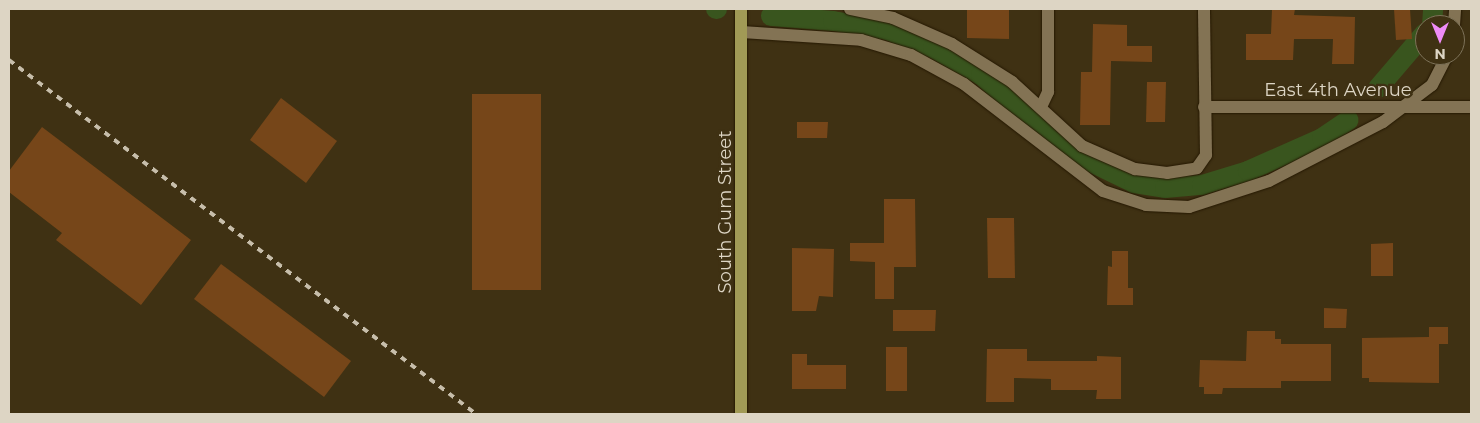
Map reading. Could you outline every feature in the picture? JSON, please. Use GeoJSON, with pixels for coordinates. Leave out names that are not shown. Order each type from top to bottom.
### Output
{"type":"FeatureCollection","features":[{"type":"Feature","properties":{"kind":"main road","name":"South Gum Street"},"geometry":{"type":"LineString","coordinates":[[741,9],[741,414]]}},
{"type":"Feature","properties":{"kind":"street"},"geometry":{"type":"LineString","coordinates":[[850,9],[893,18],[952,44],[1012,82],[1082,146],[1135,169],[1167,173],[1185,172],[1203,161],[1204,9]]}},
{"type":"Feature","properties":{"kind":"street"},"geometry":{"type":"LineString","coordinates":[[1041,107],[1048,92],[1048,9]]}},
{"type":"Feature","properties":{"kind":"street"},"geometry":{"type":"LineString","coordinates":[[742,32],[861,40],[911,55],[964,84],[1103,191],[1146,205],[1189,207],[1225,198],[1277,177],[1383,122],[1432,84],[1442,65]]}},
{"type":"Feature","properties":{"kind":"street","name":"East 4th Avenue"},"geometry":{"type":"LineString","coordinates":[[1204,107],[1471,107]]}},
{"type":"Feature","properties":{"kind":"building"},"geometry":{"type":"Polygon","coordinates":[[[967,9],[1009,9],[1009,39],[967,38],[967,9]]]}},
{"type":"Feature","properties":{"kind":"building"},"geometry":{"type":"Polygon","coordinates":[[[1272,9],[1295,9],[1294,15],[1355,17],[1354,64],[1332,64],[1333,39],[1294,39],[1293,60],[1246,60],[1246,34],[1271,34],[1272,9]]]}},
{"type":"Feature","properties":{"kind":"building"},"geometry":{"type":"Polygon","coordinates":[[[1394,9],[1410,9],[1412,39],[1396,40],[1394,9]]]}},
{"type":"Feature","properties":{"kind":"building"},"geometry":{"type":"Polygon","coordinates":[[[1093,24],[1127,25],[1127,46],[1152,46],[1152,62],[1111,61],[1110,125],[1080,125],[1081,72],[1092,72],[1093,24]]]}},
{"type":"Feature","properties":{"kind":"building"},"geometry":{"type":"Polygon","coordinates":[[[1147,82],[1166,82],[1165,122],[1146,122],[1147,82]]]}},
{"type":"Feature","properties":{"kind":"building"},"geometry":{"type":"Polygon","coordinates":[[[472,94],[541,94],[541,290],[472,290],[472,94]]]}},
{"type":"Feature","properties":{"kind":"building"},"geometry":{"type":"Polygon","coordinates":[[[281,98],[337,141],[306,183],[250,140],[281,98]]]}},
{"type":"Feature","properties":{"kind":"building"},"geometry":{"type":"Polygon","coordinates":[[[797,122],[828,122],[827,138],[797,138],[797,122]]]}},
{"type":"Feature","properties":{"kind":"building"},"geometry":{"type":"Polygon","coordinates":[[[42,127],[191,240],[141,305],[56,240],[62,233],[9,192],[9,171],[42,127]]]}},
{"type":"Feature","properties":{"kind":"building"},"geometry":{"type":"Polygon","coordinates":[[[884,199],[915,199],[916,267],[894,267],[894,299],[875,299],[875,262],[850,261],[850,243],[884,243],[884,199]]]}},
{"type":"Feature","properties":{"kind":"building"},"geometry":{"type":"Polygon","coordinates":[[[987,218],[1014,218],[1015,278],[988,278],[987,218]]]}},
{"type":"Feature","properties":{"kind":"building"},"geometry":{"type":"Polygon","coordinates":[[[1393,243],[1393,276],[1371,276],[1371,244],[1393,243]]]}},
{"type":"Feature","properties":{"kind":"building"},"geometry":{"type":"Polygon","coordinates":[[[792,248],[834,249],[833,297],[819,296],[816,311],[792,311],[792,248]]]}},
{"type":"Feature","properties":{"kind":"building"},"geometry":{"type":"Polygon","coordinates":[[[1112,251],[1128,251],[1128,288],[1133,288],[1133,305],[1107,305],[1108,266],[1112,267],[1112,251]]]}},
{"type":"Feature","properties":{"kind":"building"},"geometry":{"type":"Polygon","coordinates":[[[221,264],[351,361],[324,397],[194,299],[221,264]]]}},
{"type":"Feature","properties":{"kind":"building"},"geometry":{"type":"Polygon","coordinates":[[[1324,308],[1347,309],[1346,328],[1324,328],[1324,308]]]}},
{"type":"Feature","properties":{"kind":"building"},"geometry":{"type":"Polygon","coordinates":[[[893,310],[936,310],[935,331],[893,331],[893,310]]]}},
{"type":"Feature","properties":{"kind":"building"},"geometry":{"type":"Polygon","coordinates":[[[1429,327],[1448,327],[1448,344],[1439,344],[1439,383],[1369,382],[1369,378],[1362,378],[1362,338],[1429,337],[1429,327]]]}},
{"type":"Feature","properties":{"kind":"building"},"geometry":{"type":"Polygon","coordinates":[[[1247,331],[1275,331],[1275,339],[1281,339],[1281,344],[1331,344],[1331,381],[1281,381],[1281,388],[1223,388],[1222,394],[1204,394],[1204,387],[1199,387],[1200,360],[1246,361],[1247,331]]]}},
{"type":"Feature","properties":{"kind":"building"},"geometry":{"type":"Polygon","coordinates":[[[886,347],[907,347],[907,391],[886,391],[886,347]]]}},
{"type":"Feature","properties":{"kind":"building"},"geometry":{"type":"Polygon","coordinates":[[[987,349],[1027,349],[1027,361],[1097,361],[1097,356],[1121,357],[1121,399],[1096,399],[1097,390],[1051,390],[1051,379],[1014,378],[1014,402],[986,402],[987,349]]]}},
{"type":"Feature","properties":{"kind":"building"},"geometry":{"type":"Polygon","coordinates":[[[792,354],[807,354],[807,365],[846,365],[846,389],[792,389],[792,354]]]}},
{"type":"Feature","properties":{"kind":"waterway"},"geometry":{"type":"LineString","coordinates":[[1433,9],[1433,15]]}},
{"type":"Feature","properties":{"kind":"waterway"},"geometry":{"type":"LineString","coordinates":[[771,16],[833,21],[887,30],[933,48],[981,75],[1064,149],[1134,183],[1165,188],[1202,185],[1248,171],[1322,138],[1349,120]]}},
{"type":"Feature","properties":{"kind":"waterway"},"geometry":{"type":"LineString","coordinates":[[1378,88],[1415,45]]}},
{"type":"Feature","properties":{"kind":"railway"},"geometry":{"type":"LineString","coordinates":[[9,60],[476,414]]}}]}
